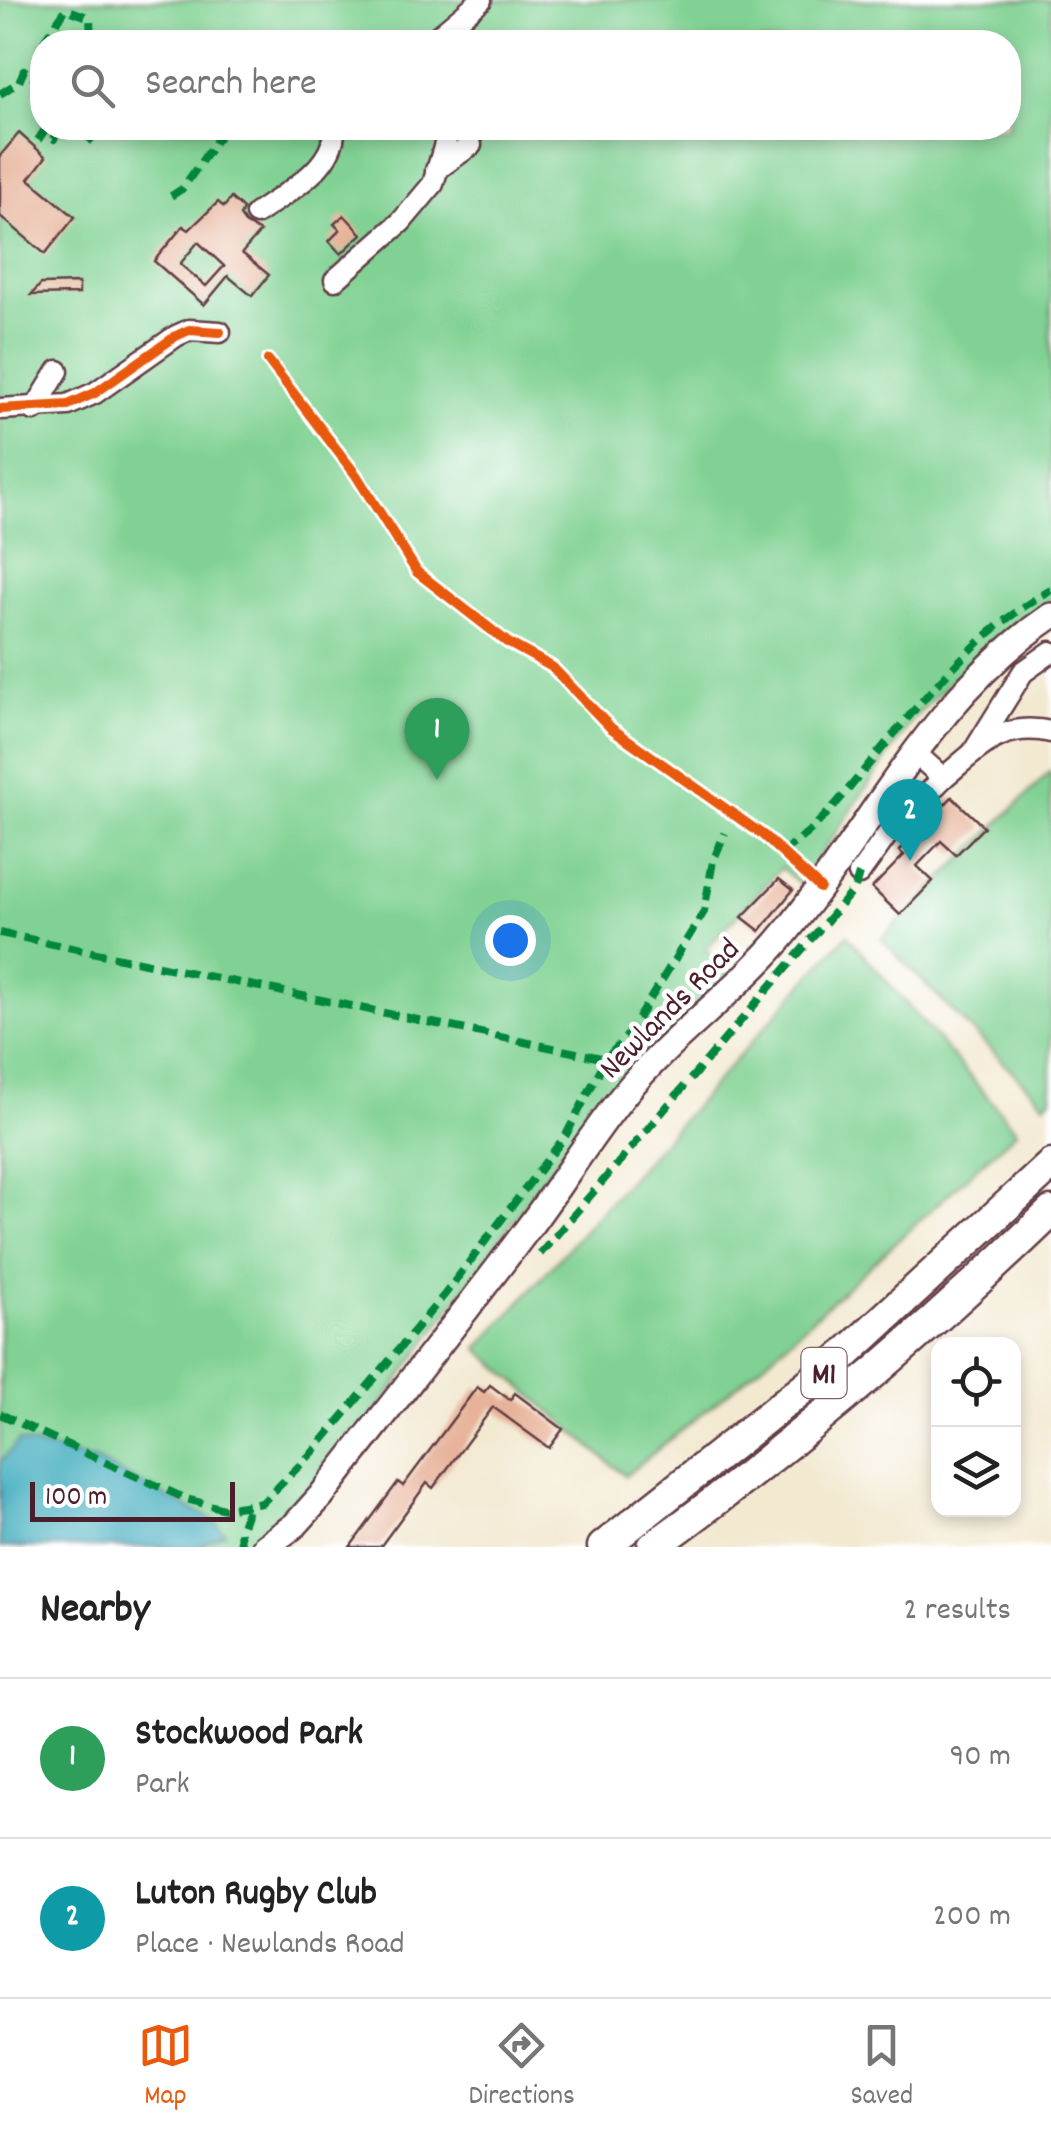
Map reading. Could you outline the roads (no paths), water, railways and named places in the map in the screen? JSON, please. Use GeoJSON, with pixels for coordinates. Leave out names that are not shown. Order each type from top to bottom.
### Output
{"type":"FeatureCollection","features":[{"type":"Feature","properties":{"kind":"highway","name":"M1"},"geometry":{"type":"LineString","coordinates":[[603,1547],[840,1360],[1051,1164]]}},
{"type":"Feature","properties":{"kind":"highway","name":"M1"},"geometry":{"type":"LineString","coordinates":[[653,1547],[756,1472],[898,1354],[1051,1212]]}},
{"type":"Feature","properties":{"kind":"main road","name":"Newlands Road"},"geometry":{"type":"LineString","coordinates":[[265,1547],[294,1525],[321,1496],[497,1270],[628,1090],[659,1056],[726,998],[788,930],[914,752],[975,677],[1051,616]]}},
{"type":"Feature","properties":{"kind":"lane"},"geometry":{"type":"LineString","coordinates":[[445,30],[481,0]]}},
{"type":"Feature","properties":{"kind":"lane"},"geometry":{"type":"LineString","coordinates":[[256,214],[314,172],[336,140]]}},
{"type":"Feature","properties":{"kind":"lane"},"geometry":{"type":"LineString","coordinates":[[335,280],[401,222],[432,184],[446,140]]}},
{"type":"Feature","properties":{"kind":"lane"},"geometry":{"type":"LineString","coordinates":[[436,170],[471,145]]}},
{"type":"Feature","properties":{"kind":"lane"},"geometry":{"type":"LineString","coordinates":[[176,336],[192,314]]}},
{"type":"Feature","properties":{"kind":"lane"},"geometry":{"type":"LineString","coordinates":[[0,409],[68,405],[95,393],[176,336],[189,330],[220,332]]}},
{"type":"Feature","properties":{"kind":"lane"},"geometry":{"type":"LineString","coordinates":[[34,410],[58,371]]}},
{"type":"Feature","properties":{"kind":"lane"},"geometry":{"type":"LineString","coordinates":[[972,754],[1023,672],[1051,652]]}},
{"type":"Feature","properties":{"kind":"lane"},"geometry":{"type":"LineString","coordinates":[[859,874],[887,835],[942,778],[972,754],[1022,726],[1051,732]]}},
{"type":"Feature","properties":{"kind":"lane"},"geometry":{"type":"LineString","coordinates":[[914,752],[942,778]]}},
{"type":"Feature","properties":{"kind":"water"},"geometry":{"type":"Polygon","coordinates":[[[19,1441],[94,1460],[213,1520],[225,1533],[196,1547],[0,1547],[0,1462],[19,1441]]]}},
{"type":"Feature","properties":{"kind":"place","name":"Stockwood Park"},"geometry":{"type":"Point","coordinates":[437,780]}},
{"type":"Feature","properties":{"kind":"place","name":"Luton Rugby Club"},"geometry":{"type":"Point","coordinates":[910,861]}}]}
